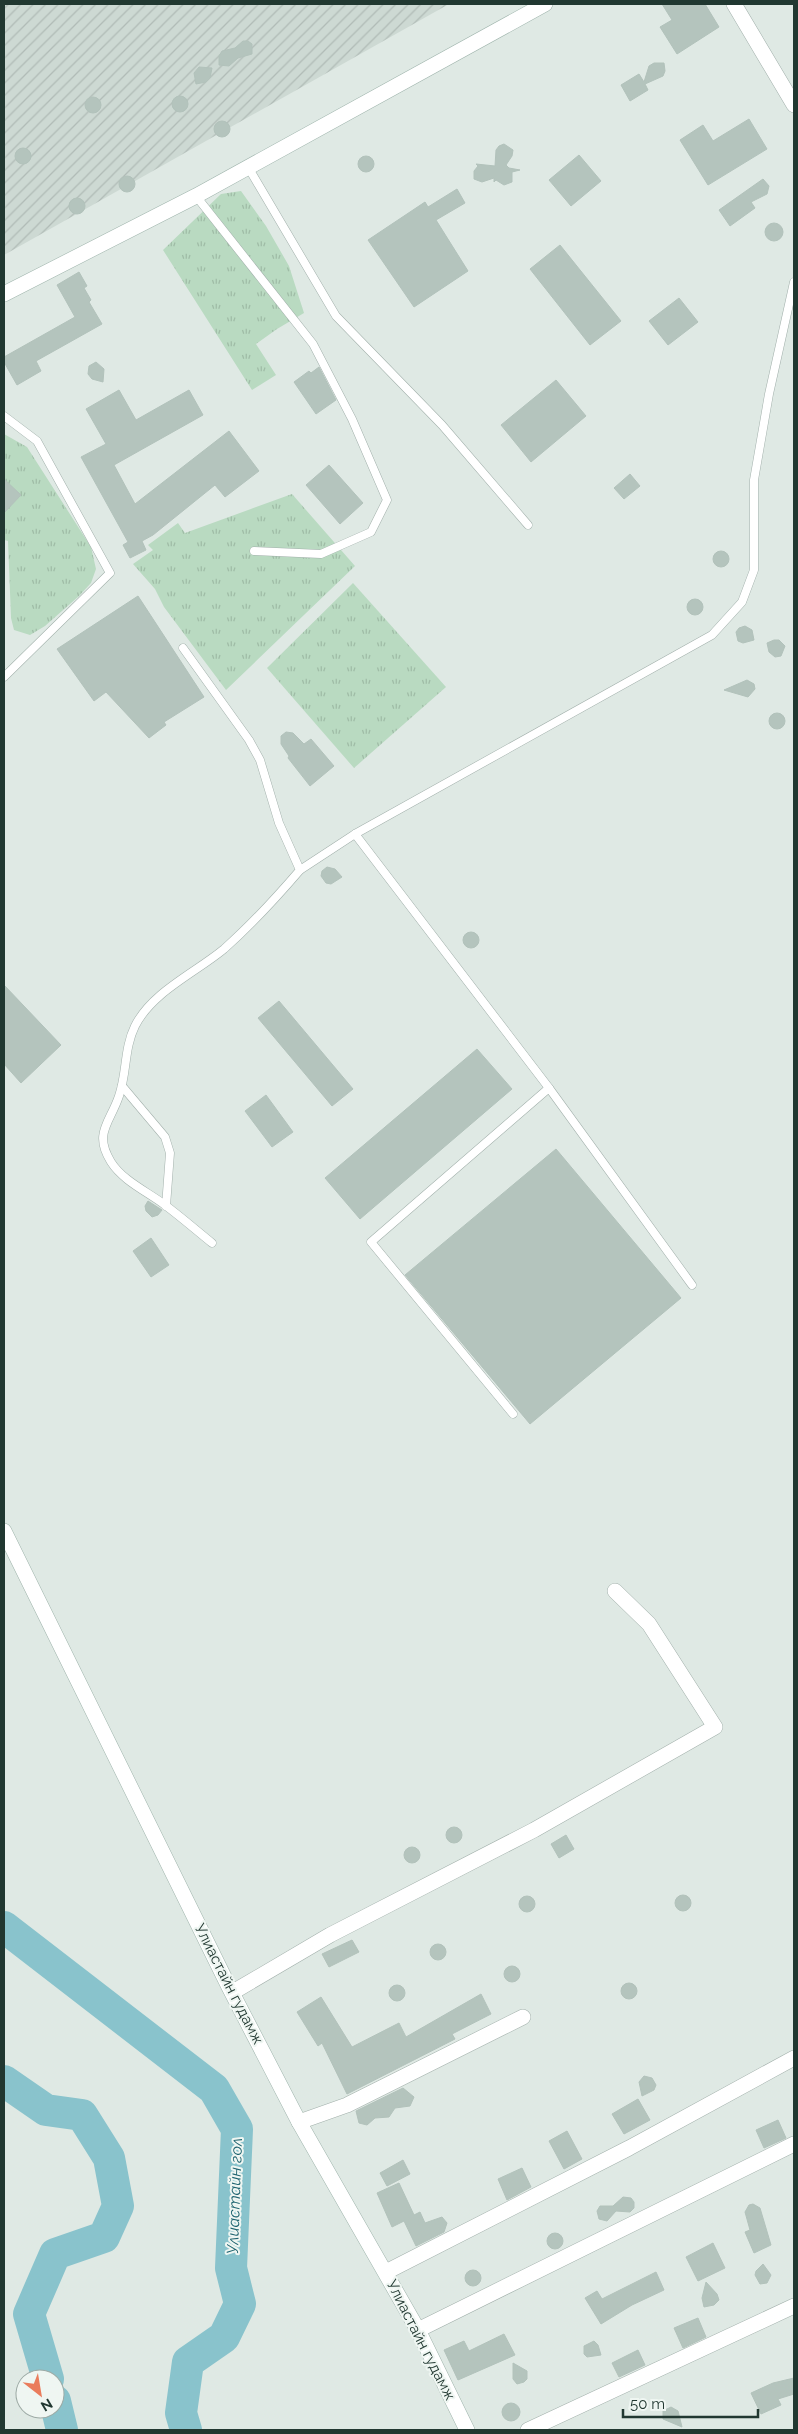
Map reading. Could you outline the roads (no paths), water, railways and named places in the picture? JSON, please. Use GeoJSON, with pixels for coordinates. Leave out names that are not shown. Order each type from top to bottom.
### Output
{"type":"FeatureCollection","features":[{"type":"Feature","properties":{"kind":"street"},"geometry":{"type":"LineString","coordinates":[[4,294],[196,196],[545,4]]}},
{"type":"Feature","properties":{"kind":"street"},"geometry":{"type":"LineString","coordinates":[[734,4],[794,105]]}},
{"type":"Feature","properties":{"kind":"street","name":"Улиастайн гудамж"},"geometry":{"type":"LineString","coordinates":[[4,1531],[299,2122],[418,2330],[466,2430]]}},
{"type":"Feature","properties":{"kind":"street"},"geometry":{"type":"LineString","coordinates":[[233,1992],[330,1935],[534,1830],[715,1727],[648,1624],[614,1591]]}},
{"type":"Feature","properties":{"kind":"street"},"geometry":{"type":"LineString","coordinates":[[299,2122],[347,2105],[522,2017]]}},
{"type":"Feature","properties":{"kind":"street"},"geometry":{"type":"LineString","coordinates":[[386,2272],[629,2148],[794,2058]]}},
{"type":"Feature","properties":{"kind":"street"},"geometry":{"type":"LineString","coordinates":[[418,2330],[794,2144]]}},
{"type":"Feature","properties":{"kind":"street"},"geometry":{"type":"LineString","coordinates":[[528,2430],[794,2306]]}},
{"type":"Feature","properties":{"kind":"lane"},"geometry":{"type":"LineString","coordinates":[[248,167],[336,316],[442,424],[528,524]]}},
{"type":"Feature","properties":{"kind":"lane"},"geometry":{"type":"LineString","coordinates":[[196,196],[313,344],[352,420],[387,500],[371,532],[320,554],[254,551]]}},
{"type":"Feature","properties":{"kind":"lane"},"geometry":{"type":"LineString","coordinates":[[212,1243],[166,1206],[120,1173],[107,1154],[102,1138],[122,1086],[129,1042],[143,1013],[158,999],[223,950],[261,914],[300,870],[355,834],[712,635],[742,602],[754,570],[754,480],[769,394],[794,282]]}},
{"type":"Feature","properties":{"kind":"lane"},"geometry":{"type":"LineString","coordinates":[[4,416],[36,441],[110,573],[4,677]]}},
{"type":"Feature","properties":{"kind":"lane"},"geometry":{"type":"LineString","coordinates":[[183,648],[253,747],[260,760],[278,823],[300,870]]}},
{"type":"Feature","properties":{"kind":"lane"},"geometry":{"type":"LineString","coordinates":[[355,834],[549,1088],[692,1285]]}},
{"type":"Feature","properties":{"kind":"lane"},"geometry":{"type":"LineString","coordinates":[[122,1086],[165,1137],[170,1153],[166,1206]]}},
{"type":"Feature","properties":{"kind":"lane"},"geometry":{"type":"LineString","coordinates":[[513,1414],[371,1242],[549,1088]]}},
{"type":"Feature","properties":{"kind":"waterway","name":"Улиастайн гол"},"geometry":{"type":"LineString","coordinates":[[4,1927],[214,2089],[237,2129],[231,2268],[240,2304],[224,2337],[188,2362],[181,2413],[186,2430]]}},
{"type":"Feature","properties":{"kind":"waterway"},"geometry":{"type":"LineString","coordinates":[[4,2081],[46,2110],[82,2115],[109,2158],[118,2206],[104,2237],[55,2254],[29,2314],[45,2369]]}},
{"type":"Feature","properties":{"kind":"waterway"},"geometry":{"type":"LineString","coordinates":[[59,2419],[62,2430]]}}]}
